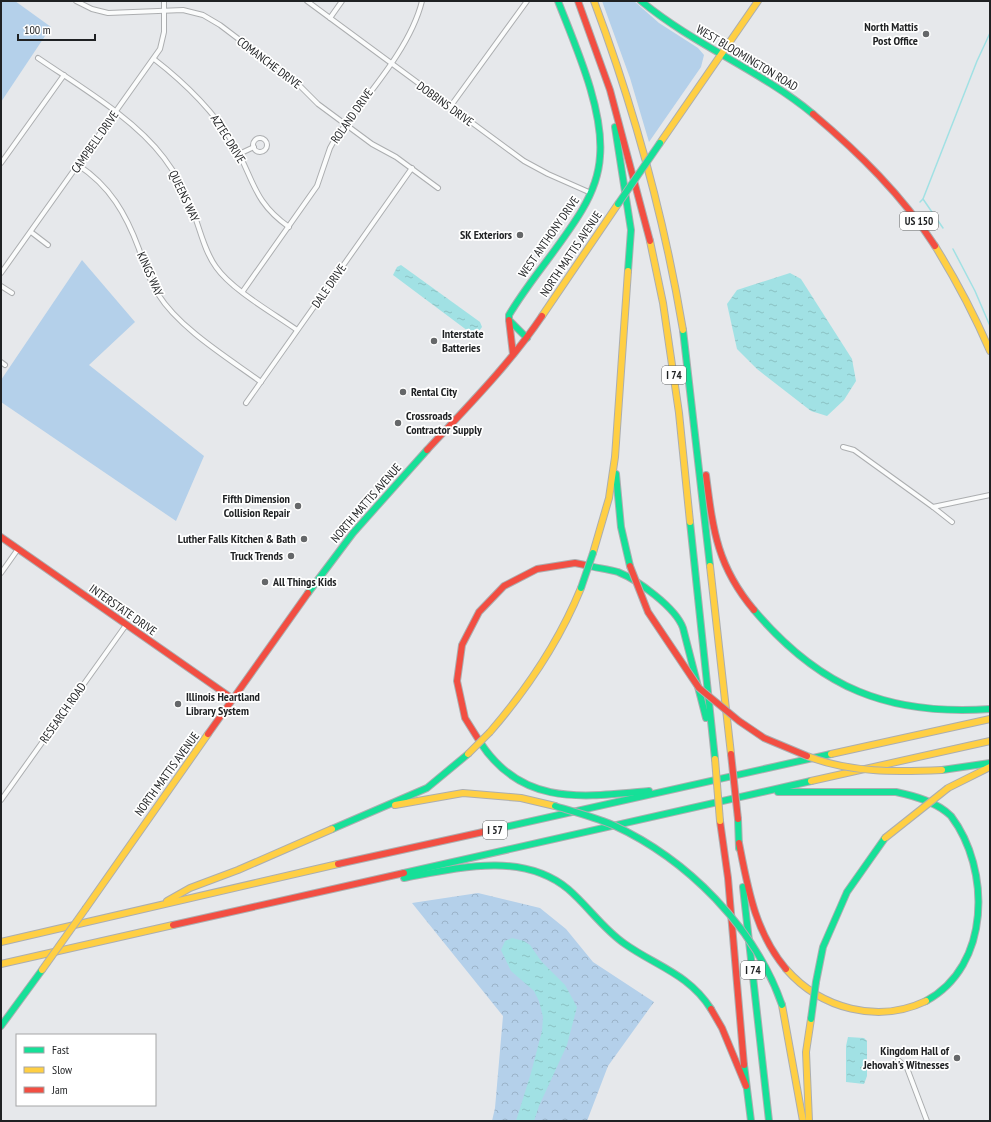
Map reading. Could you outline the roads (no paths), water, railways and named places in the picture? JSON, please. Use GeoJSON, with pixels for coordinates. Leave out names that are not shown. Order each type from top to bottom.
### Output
{"type":"FeatureCollection","features":[{"type":"Feature","properties":{"kind":"main road","name":"WEST ANTHONY DRIVE"},"geometry":{"type":"LineString","coordinates":[[508,320],[514,307],[583,209],[591,193],[600,162],[600,126],[589,87],[558,1]]}},
{"type":"Feature","properties":{"kind":"main road","name":"I 74"},"geometry":{"type":"LineString","coordinates":[[578,1],[610,90],[652,248],[668,330],[679,413],[715,759],[720,821],[728,878],[746,1086],[751,1121]]}},
{"type":"Feature","properties":{"kind":"main road","name":"I 74"},"geometry":{"type":"LineString","coordinates":[[594,1],[629,102],[658,208],[679,305],[697,430],[768,1121]]}},
{"type":"Feature","properties":{"kind":"main road","name":"WEST BLOOMINGTON ROAD"},"geometry":{"type":"LineString","coordinates":[[641,1],[681,31],[721,53],[768,82],[816,116],[856,150],[889,184],[925,230],[951,271],[977,319],[990,351]]}},
{"type":"Feature","properties":{"kind":"main road","name":"NORTH MATTIS AVENUE"},"geometry":{"type":"LineString","coordinates":[[1,1026],[233,699],[352,535],[393,486],[463,413],[527,338],[758,1]]}},
{"type":"Feature","properties":{"kind":"main road"},"geometry":{"type":"LineString","coordinates":[[157,906],[190,888],[238,870],[427,788],[446,774],[490,732],[529,685],[553,649],[570,616],[593,553],[609,498],[615,457],[631,230],[610,90]]}},
{"type":"Feature","properties":{"kind":"main road"},"geometry":{"type":"LineString","coordinates":[[508,320],[527,338]]}},
{"type":"Feature","properties":{"kind":"main road"},"geometry":{"type":"LineString","coordinates":[[508,320],[514,354]]}},
{"type":"Feature","properties":{"kind":"main road"},"geometry":{"type":"LineString","coordinates":[[697,430],[714,534],[722,557],[747,601],[782,644],[822,674],[863,693],[891,703],[943,712],[958,713],[990,709]]}},
{"type":"Feature","properties":{"kind":"main road"},"geometry":{"type":"LineString","coordinates":[[615,457],[621,527],[630,566],[648,612],[699,688],[739,721],[764,738],[827,764],[888,772],[942,770],[990,763]]}},
{"type":"Feature","properties":{"kind":"main road","name":"INTERSTATE DRIVE"},"geometry":{"type":"LineString","coordinates":[[1,537],[233,699]]}},
{"type":"Feature","properties":{"kind":"main road"},"geometry":{"type":"LineString","coordinates":[[676,789],[584,795],[560,795],[533,787],[516,779],[498,766],[478,744],[464,719],[458,697],[458,672],[462,647],[470,624],[487,601],[504,586],[528,572],[550,564],[570,562],[609,569],[626,576],[644,587],[680,620],[713,742]]}},
{"type":"Feature","properties":{"kind":"main road","name":"I 57"},"geometry":{"type":"LineString","coordinates":[[1,942],[990,719]]}},
{"type":"Feature","properties":{"kind":"main road","name":"I 57"},"geometry":{"type":"LineString","coordinates":[[1,964],[990,740]]}},
{"type":"Feature","properties":{"kind":"main road"},"geometry":{"type":"LineString","coordinates":[[809,1121],[806,1052],[816,982],[823,947],[847,892],[884,838],[948,788],[990,767]]}},
{"type":"Feature","properties":{"kind":"main road"},"geometry":{"type":"LineString","coordinates":[[761,792],[867,791],[896,792],[910,795],[934,804],[951,816],[976,847]]}},
{"type":"Feature","properties":{"kind":"main road"},"geometry":{"type":"LineString","coordinates":[[383,807],[463,793],[521,798],[597,818],[639,839],[670,860],[704,889],[737,922],[765,966],[778,992],[782,1005],[803,1121]]}},
{"type":"Feature","properties":{"kind":"main road"},"geometry":{"type":"LineString","coordinates":[[739,843],[750,896],[760,928],[772,949],[786,970],[806,989],[839,1007],[869,1013],[902,1011],[928,1001],[951,985],[972,960],[980,943]]}},
{"type":"Feature","properties":{"kind":"main road"},"geometry":{"type":"LineString","coordinates":[[350,885],[490,865],[520,866],[542,873],[568,889],[624,944],[674,971],[696,990],[718,1018],[728,1038],[735,1065],[746,1086]]}},
{"type":"Feature","properties":{"kind":"street","name":"COMANCHE DRIVE"},"geometry":{"type":"LineString","coordinates":[[76,1],[92,9],[108,13],[187,10],[203,15],[212,20],[298,84],[318,104],[372,144],[396,157],[438,188]]}},
{"type":"Feature","properties":{"kind":"street","name":"CAMPBELL DRIVE"},"geometry":{"type":"LineString","coordinates":[[1,273],[154,59],[163,40],[164,1]]}},
{"type":"Feature","properties":{"kind":"street","name":"DOBBINS DRIVE"},"geometry":{"type":"LineString","coordinates":[[307,1],[524,161],[548,174],[591,193]]}},
{"type":"Feature","properties":{"kind":"street"},"geometry":{"type":"LineString","coordinates":[[330,18],[342,1]]}},
{"type":"Feature","properties":{"kind":"street","name":"ROLAND DRIVE"},"geometry":{"type":"LineString","coordinates":[[242,292],[318,186],[330,148],[345,124],[411,33],[422,1]]}},
{"type":"Feature","properties":{"kind":"street"},"geometry":{"type":"LineString","coordinates":[[450,107],[526,1]]}},
{"type":"Feature","properties":{"kind":"street","name":"QUEENS WAY"},"geometry":{"type":"LineString","coordinates":[[38,58],[116,112],[142,134],[172,168],[186,194],[212,261],[222,275],[242,292],[297,330]]}},
{"type":"Feature","properties":{"kind":"street","name":"AZTEC DRIVE"},"geometry":{"type":"LineString","coordinates":[[154,59],[199,98],[220,124],[239,154],[260,200],[272,215],[289,228]]}},
{"type":"Feature","properties":{"kind":"street"},"geometry":{"type":"LineString","coordinates":[[1,163],[64,75]]}},
{"type":"Feature","properties":{"kind":"street"},"geometry":{"type":"LineString","coordinates":[[239,154],[254,147]]}},
{"type":"Feature","properties":{"kind":"street","name":"KINGS WAY"},"geometry":{"type":"LineString","coordinates":[[78,165],[105,187],[120,206],[132,230],[154,287],[166,306],[188,328],[261,382]]}},
{"type":"Feature","properties":{"kind":"street","name":"DALE DRIVE"},"geometry":{"type":"LineString","coordinates":[[246,403],[412,168]]}},
{"type":"Feature","properties":{"kind":"street"},"geometry":{"type":"LineString","coordinates":[[30,232],[48,245]]}},
{"type":"Feature","properties":{"kind":"street"},"geometry":{"type":"LineString","coordinates":[[1,286],[12,293]]}},
{"type":"Feature","properties":{"kind":"street"},"geometry":{"type":"LineString","coordinates":[[843,447],[854,450],[952,522]]}},
{"type":"Feature","properties":{"kind":"street"},"geometry":{"type":"LineString","coordinates":[[933,507],[990,495]]}},
{"type":"Feature","properties":{"kind":"street"},"geometry":{"type":"LineString","coordinates":[[1,573],[18,549]]}},
{"type":"Feature","properties":{"kind":"street","name":"RESEARCH ROAD"},"geometry":{"type":"LineString","coordinates":[[1,800],[126,625]]}},
{"type":"Feature","properties":{"kind":"street"},"geometry":{"type":"LineString","coordinates":[[898,1060],[907,1068],[927,1121]]}},
{"type":"Feature","properties":{"kind":"water"},"geometry":{"type":"Polygon","coordinates":[[[401,265],[480,322],[482,327],[476,335],[472,334],[393,275],[397,267],[401,265]]]}},
{"type":"Feature","properties":{"kind":"water"},"geometry":{"type":"Polygon","coordinates":[[[790,273],[801,279],[852,359],[856,381],[844,400],[827,416],[811,411],[757,369],[737,349],[727,304],[737,290],[790,273]]]}},
{"type":"Feature","properties":{"kind":"water"},"geometry":{"type":"Polygon","coordinates":[[[512,938],[524,941],[530,945],[541,961],[565,985],[577,1007],[567,1045],[539,1106],[534,1121],[516,1121],[542,1031],[543,1017],[539,1001],[534,991],[511,971],[501,950],[505,941],[512,938]]]}},
{"type":"Feature","properties":{"kind":"water"},"geometry":{"type":"Polygon","coordinates":[[[848,1037],[864,1038],[867,1041],[867,1076],[864,1084],[846,1082],[846,1046],[848,1037]]]}},
{"type":"Feature","properties":{"kind":"waterway"},"geometry":{"type":"LineString","coordinates":[[920,202],[923,199],[977,61],[990,33]]}},
{"type":"Feature","properties":{"kind":"waterway"},"geometry":{"type":"LineString","coordinates":[[923,199],[943,228]]}},
{"type":"Feature","properties":{"kind":"waterway"},"geometry":{"type":"LineString","coordinates":[[953,249],[975,291],[990,326]]}},
{"type":"Feature","properties":{"kind":"place","name":"North Mattis Post Office"},"geometry":{"type":"Point","coordinates":[926,34]}},
{"type":"Feature","properties":{"kind":"place","name":"SK Exteriors"},"geometry":{"type":"Point","coordinates":[520,235]}},
{"type":"Feature","properties":{"kind":"place","name":"Interstate Batteries"},"geometry":{"type":"Point","coordinates":[434,341]}},
{"type":"Feature","properties":{"kind":"place","name":"Rental City"},"geometry":{"type":"Point","coordinates":[403,392]}},
{"type":"Feature","properties":{"kind":"place","name":"Crossroads Contractor Supply"},"geometry":{"type":"Point","coordinates":[398,423]}},
{"type":"Feature","properties":{"kind":"place","name":"Fifth Dimension Collision Repair"},"geometry":{"type":"Point","coordinates":[298,506]}},
{"type":"Feature","properties":{"kind":"place","name":"Luther Falls Kitchen & Bath"},"geometry":{"type":"Point","coordinates":[304,539]}},
{"type":"Feature","properties":{"kind":"place","name":"Truck Trends"},"geometry":{"type":"Point","coordinates":[291,556]}},
{"type":"Feature","properties":{"kind":"place","name":"All Things Kids"},"geometry":{"type":"Point","coordinates":[265,582]}},
{"type":"Feature","properties":{"kind":"place","name":"Illinois Heartland Library System"},"geometry":{"type":"Point","coordinates":[178,704]}},
{"type":"Feature","properties":{"kind":"place","name":"Kingdom Hall of Jehovah's Witnesses"},"geometry":{"type":"Point","coordinates":[957,1058]}}]}
